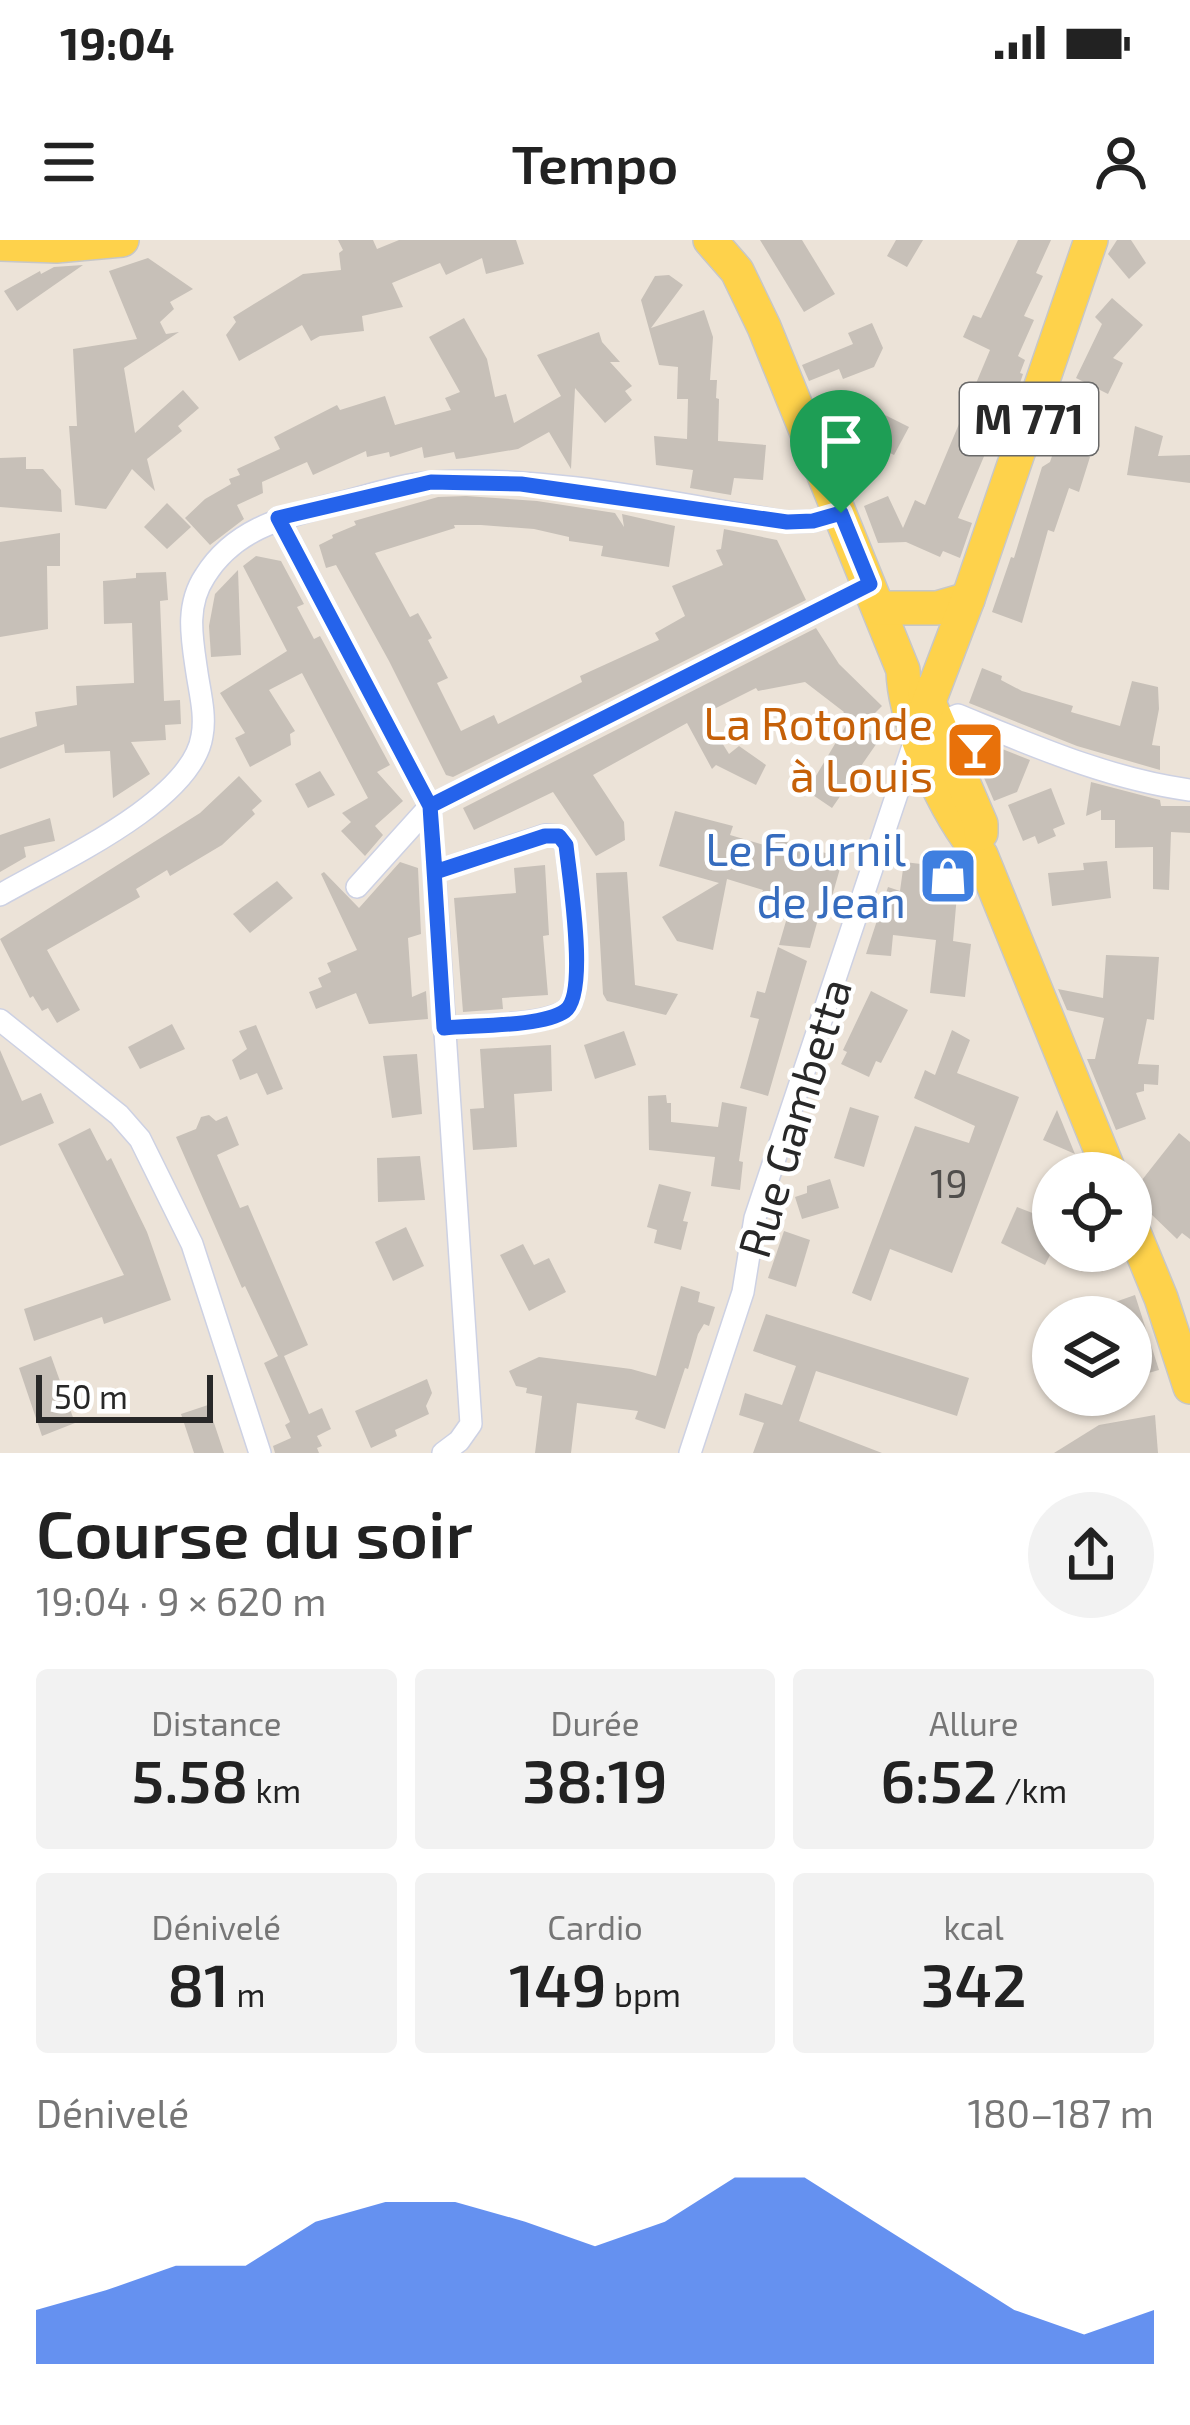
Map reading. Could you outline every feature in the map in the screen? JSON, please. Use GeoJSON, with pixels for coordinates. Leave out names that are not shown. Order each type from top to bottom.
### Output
{"type":"FeatureCollection","features":[{"type":"Feature","properties":{"kind":"main road"},"geometry":{"type":"LineString","coordinates":[[4,242],[56,246],[122,240]]}},
{"type":"Feature","properties":{"kind":"main road"},"geometry":{"type":"LineString","coordinates":[[710,240],[737,271],[764,327],[903,670],[903,688],[929,718],[981,824],[981,855]]}},
{"type":"Feature","properties":{"kind":"main road","name":"M 771"},"geometry":{"type":"LineString","coordinates":[[929,718],[1091,240]]}},
{"type":"Feature","properties":{"kind":"main road"},"geometry":{"type":"LineString","coordinates":[[874,596],[915,610],[968,599]]}},
{"type":"Feature","properties":{"kind":"main road"},"geometry":{"type":"LineString","coordinates":[[929,718],[937,778],[958,828],[981,855],[1101,1152]]}},
{"type":"Feature","properties":{"kind":"main road"},"geometry":{"type":"LineString","coordinates":[[1150,1272],[1190,1387]]}},
{"type":"Feature","properties":{"kind":"street"},"geometry":{"type":"LineString","coordinates":[[0,895],[137,816],[170,792],[194,761],[202,736],[202,705],[189,619],[203,577],[240,537],[278,518],[431,482],[521,484],[787,522],[841,513]]}},
{"type":"Feature","properties":{"kind":"street"},"geometry":{"type":"LineString","coordinates":[[278,518],[430,806],[471,1424],[443,1453]]}},
{"type":"Feature","properties":{"kind":"street"},"geometry":{"type":"LineString","coordinates":[[357,886],[430,806],[874,596]]}},
{"type":"Feature","properties":{"kind":"street"},"geometry":{"type":"LineString","coordinates":[[929,718],[958,715],[1045,751],[1146,784],[1190,790]]}},
{"type":"Feature","properties":{"kind":"street","name":"Rue Gambetta"},"geometry":{"type":"LineString","coordinates":[[690,1453],[743,1292],[755,1218],[901,783],[929,718]]}},
{"type":"Feature","properties":{"kind":"street"},"geometry":{"type":"LineString","coordinates":[[901,783],[920,776],[937,778]]}},
{"type":"Feature","properties":{"kind":"street"},"geometry":{"type":"LineString","coordinates":[[435,872],[545,836],[559,836],[566,845],[578,980],[573,1003],[547,1018],[444,1028]]}},
{"type":"Feature","properties":{"kind":"street"},"geometry":{"type":"LineString","coordinates":[[0,1020],[119,1115],[140,1139],[192,1244],[260,1453]]}},
{"type":"Feature","properties":{"kind":"building"},"geometry":{"type":"Polygon","coordinates":[[[338,240],[373,240],[377,249],[399,240],[516,240],[524,264],[486,274],[482,258],[446,275],[440,263],[392,283],[403,307],[362,316],[364,331],[311,341],[302,325],[239,361],[226,335],[236,322],[233,317],[303,274],[341,270],[339,253],[343,250],[338,240]]]}},
{"type":"Feature","properties":{"kind":"building"},"geometry":{"type":"Polygon","coordinates":[[[760,240],[802,240],[835,294],[804,312],[760,240]]]}},
{"type":"Feature","properties":{"kind":"building"},"geometry":{"type":"Polygon","coordinates":[[[896,240],[923,240],[907,267],[887,256],[896,240]]]}},
{"type":"Feature","properties":{"kind":"building"},"geometry":{"type":"Polygon","coordinates":[[[1018,240],[1051,240],[1036,273],[1043,276],[1024,316],[1034,320],[1018,356],[1025,360],[1017,392],[1012,390],[958,518],[972,523],[960,558],[943,551],[940,557],[906,542],[878,543],[864,506],[888,496],[903,528],[915,500],[925,505],[990,350],[963,337],[973,315],[981,318],[1018,240]]]}},
{"type":"Feature","properties":{"kind":"building"},"geometry":{"type":"Polygon","coordinates":[[[1117,240],[1131,240],[1146,263],[1129,279],[1108,254],[1117,240]]]}},
{"type":"Feature","properties":{"kind":"building"},"geometry":{"type":"Polygon","coordinates":[[[148,258],[193,289],[170,302],[174,309],[160,322],[166,334],[179,332],[124,368],[135,433],[183,390],[199,408],[178,426],[182,431],[147,459],[155,491],[132,469],[106,509],[75,505],[69,426],[77,426],[73,349],[137,339],[109,271],[148,258]]]}},
{"type":"Feature","properties":{"kind":"building"},"geometry":{"type":"Polygon","coordinates":[[[83,265],[17,311],[4,291],[40,271],[83,265]]]}},
{"type":"Feature","properties":{"kind":"building"},"geometry":{"type":"Polygon","coordinates":[[[669,275],[683,285],[651,328],[704,310],[713,337],[710,380],[717,380],[718,441],[766,445],[763,480],[734,478],[731,495],[690,488],[693,470],[656,465],[654,436],[687,439],[688,399],[677,399],[678,367],[659,365],[641,300],[655,276],[669,275]]]}},
{"type":"Feature","properties":{"kind":"building"},"geometry":{"type":"Polygon","coordinates":[[[1112,298],[1143,325],[1113,358],[1123,363],[1108,394],[1076,378],[1102,324],[1095,317],[1112,298]]]}},
{"type":"Feature","properties":{"kind":"building"},"geometry":{"type":"Polygon","coordinates":[[[464,318],[487,359],[495,397],[506,394],[514,423],[561,396],[537,355],[599,332],[620,362],[610,362],[632,386],[625,391],[632,400],[605,423],[575,388],[571,469],[549,432],[518,449],[456,459],[454,452],[424,458],[422,447],[390,457],[389,452],[367,457],[366,451],[313,475],[307,462],[262,482],[263,493],[237,505],[244,519],[210,545],[185,518],[231,484],[229,479],[240,475],[237,469],[280,449],[274,437],[337,405],[340,410],[385,396],[395,425],[451,410],[445,398],[460,392],[429,337],[464,318]]]}},
{"type":"Feature","properties":{"kind":"building"},"geometry":{"type":"Polygon","coordinates":[[[872,323],[883,348],[874,367],[843,379],[839,369],[809,381],[802,365],[853,344],[848,333],[872,323]]]}},
{"type":"Feature","properties":{"kind":"building"},"geometry":{"type":"Polygon","coordinates":[[[873,409],[909,427],[894,455],[858,437],[873,409]]]}},
{"type":"Feature","properties":{"kind":"building"},"geometry":{"type":"Polygon","coordinates":[[[1135,426],[1163,436],[1158,456],[1190,455],[1190,483],[1127,475],[1135,426]]]}},
{"type":"Feature","properties":{"kind":"building"},"geometry":{"type":"Polygon","coordinates":[[[1060,446],[1090,457],[1079,492],[1069,488],[1054,532],[1048,530],[1022,623],[992,612],[1042,467],[1060,446]]]}},
{"type":"Feature","properties":{"kind":"building"},"geometry":{"type":"Polygon","coordinates":[[[26,457],[26,469],[43,469],[61,490],[62,512],[0,507],[0,458],[26,457]]]}},
{"type":"Feature","properties":{"kind":"building"},"geometry":{"type":"Polygon","coordinates":[[[438,497],[615,513],[624,527],[622,514],[675,526],[669,567],[601,556],[603,546],[534,529],[481,525],[454,525],[375,553],[410,617],[418,613],[432,638],[428,640],[448,678],[437,683],[461,731],[494,715],[498,724],[582,682],[580,676],[659,640],[655,633],[685,616],[672,586],[723,565],[716,550],[721,549],[724,529],[777,540],[806,600],[453,777],[446,775],[336,565],[326,568],[319,545],[356,525],[354,521],[438,497]]]}},
{"type":"Feature","properties":{"kind":"building"},"geometry":{"type":"Polygon","coordinates":[[[167,503],[191,527],[167,549],[144,527],[167,503]]]}},
{"type":"Feature","properties":{"kind":"building"},"geometry":{"type":"Polygon","coordinates":[[[60,533],[60,566],[47,566],[48,629],[0,637],[0,542],[60,533]]]}},
{"type":"Feature","properties":{"kind":"building"},"geometry":{"type":"Polygon","coordinates":[[[256,556],[281,561],[304,604],[297,607],[314,639],[320,636],[390,765],[377,772],[403,801],[375,826],[383,835],[365,856],[341,831],[351,822],[342,813],[368,798],[302,673],[269,690],[295,731],[290,734],[291,745],[250,767],[235,738],[245,733],[220,693],[287,651],[243,566],[256,556]]]}},
{"type":"Feature","properties":{"kind":"building"},"geometry":{"type":"Polygon","coordinates":[[[238,570],[241,655],[211,657],[209,626],[215,594],[238,570]]]}},
{"type":"Feature","properties":{"kind":"building"},"geometry":{"type":"Polygon","coordinates":[[[166,572],[168,600],[160,601],[164,701],[180,700],[181,724],[165,725],[166,740],[131,742],[150,774],[113,798],[110,751],[65,753],[64,744],[0,769],[0,738],[37,726],[35,712],[77,705],[76,686],[134,683],[132,623],[104,624],[103,581],[166,572]]]}},
{"type":"Feature","properties":{"kind":"building"},"geometry":{"type":"Polygon","coordinates":[[[816,628],[839,664],[882,706],[861,727],[879,740],[832,808],[807,791],[848,722],[841,717],[844,712],[805,682],[756,688],[704,714],[729,754],[739,746],[766,765],[756,785],[716,765],[712,769],[687,723],[593,775],[624,822],[625,840],[596,856],[553,792],[474,830],[463,808],[816,628]]]}},
{"type":"Feature","properties":{"kind":"building"},"geometry":{"type":"Polygon","coordinates":[[[982,668],[1022,691],[1073,706],[1071,712],[1120,726],[1132,681],[1158,687],[1152,745],[1160,746],[1160,770],[1077,746],[969,703],[982,668]]]}},
{"type":"Feature","properties":{"kind":"building"},"geometry":{"type":"Polygon","coordinates":[[[977,739],[1030,760],[1017,792],[994,801],[969,743],[977,739]]]}},
{"type":"Feature","properties":{"kind":"building"},"geometry":{"type":"Polygon","coordinates":[[[320,771],[335,795],[308,808],[295,784],[320,771]]]}},
{"type":"Feature","properties":{"kind":"building"},"geometry":{"type":"Polygon","coordinates":[[[239,776],[262,801],[222,845],[170,876],[167,870],[136,889],[140,897],[47,950],[80,1010],[57,1023],[48,1008],[42,1011],[30,998],[0,939],[200,813],[239,776]]]}},
{"type":"Feature","properties":{"kind":"building"},"geometry":{"type":"Polygon","coordinates":[[[1091,782],[1160,800],[1161,806],[1190,806],[1190,833],[1171,832],[1169,890],[1153,889],[1153,847],[1115,848],[1115,820],[1101,820],[1101,810],[1086,816],[1091,782]]]}},
{"type":"Feature","properties":{"kind":"building"},"geometry":{"type":"Polygon","coordinates":[[[1051,788],[1065,824],[1053,829],[1056,836],[1038,844],[1035,836],[1023,841],[1008,805],[1051,788]]]}},
{"type":"Feature","properties":{"kind":"building"},"geometry":{"type":"Polygon","coordinates":[[[675,811],[733,826],[730,835],[774,848],[777,839],[843,858],[827,914],[820,912],[810,948],[779,945],[791,904],[727,879],[713,950],[677,941],[662,917],[719,883],[659,866],[675,811]]]}},
{"type":"Feature","properties":{"kind":"building"},"geometry":{"type":"Polygon","coordinates":[[[50,818],[55,841],[24,847],[26,857],[0,872],[0,835],[50,818]]]}},
{"type":"Feature","properties":{"kind":"building"},"geometry":{"type":"Polygon","coordinates":[[[1107,861],[1111,898],[1052,906],[1048,873],[1084,870],[1083,863],[1107,861]]]}},
{"type":"Feature","properties":{"kind":"building"},"geometry":{"type":"Polygon","coordinates":[[[400,862],[418,868],[421,934],[408,938],[412,997],[426,991],[428,1019],[369,1024],[356,993],[316,1009],[309,992],[322,987],[318,978],[331,972],[327,963],[357,950],[321,874],[359,908],[400,862]]]}},
{"type":"Feature","properties":{"kind":"building"},"geometry":{"type":"Polygon","coordinates":[[[904,862],[966,873],[938,884],[958,883],[953,941],[971,944],[965,997],[930,993],[936,940],[893,935],[891,956],[866,954],[888,887],[900,891],[904,862]]]}},
{"type":"Feature","properties":{"kind":"building"},"geometry":{"type":"Polygon","coordinates":[[[545,865],[549,935],[543,936],[548,995],[502,998],[503,1009],[463,1012],[454,898],[516,893],[514,868],[545,865]]]}},
{"type":"Feature","properties":{"kind":"building"},"geometry":{"type":"Polygon","coordinates":[[[627,872],[635,985],[678,994],[666,1015],[607,1001],[603,994],[596,873],[627,872]]]}},
{"type":"Feature","properties":{"kind":"building"},"geometry":{"type":"Polygon","coordinates":[[[277,881],[293,898],[250,933],[233,914],[277,881]]]}},
{"type":"Feature","properties":{"kind":"building"},"geometry":{"type":"Polygon","coordinates":[[[778,947],[807,961],[768,1096],[740,1088],[759,1019],[750,1017],[757,991],[765,993],[778,947]]]}},
{"type":"Feature","properties":{"kind":"building"},"geometry":{"type":"Polygon","coordinates":[[[1106,955],[1159,957],[1154,1020],[1147,1019],[1138,1064],[1159,1065],[1158,1085],[1144,1084],[1144,1091],[1136,1093],[1146,1119],[1116,1130],[1087,1059],[1095,1059],[1104,1018],[1067,1010],[1058,989],[1103,998],[1106,955]]]}},
{"type":"Feature","properties":{"kind":"building"},"geometry":{"type":"Polygon","coordinates":[[[871,991],[908,1010],[869,1077],[841,1064],[871,991]]]}},
{"type":"Feature","properties":{"kind":"building"},"geometry":{"type":"Polygon","coordinates":[[[172,1024],[185,1049],[140,1069],[128,1047],[172,1024]]]}},
{"type":"Feature","properties":{"kind":"building"},"geometry":{"type":"Polygon","coordinates":[[[256,1025],[283,1089],[267,1095],[257,1073],[240,1080],[232,1060],[247,1049],[239,1031],[256,1025]]]}},
{"type":"Feature","properties":{"kind":"building"},"geometry":{"type":"Polygon","coordinates":[[[952,1030],[970,1040],[957,1073],[1019,1097],[952,1273],[890,1249],[871,1301],[852,1293],[915,1126],[969,1143],[975,1126],[914,1098],[925,1070],[935,1075],[952,1030]]]}},
{"type":"Feature","properties":{"kind":"building"},"geometry":{"type":"Polygon","coordinates":[[[624,1031],[636,1065],[595,1079],[584,1045],[624,1031]]]}},
{"type":"Feature","properties":{"kind":"building"},"geometry":{"type":"Polygon","coordinates":[[[551,1045],[552,1091],[514,1094],[517,1147],[473,1150],[470,1109],[484,1108],[480,1049],[551,1045]]]}},
{"type":"Feature","properties":{"kind":"building"},"geometry":{"type":"Polygon","coordinates":[[[0,1050],[22,1101],[41,1093],[54,1123],[0,1146],[0,1050]]]}},
{"type":"Feature","properties":{"kind":"building"},"geometry":{"type":"Polygon","coordinates":[[[417,1054],[422,1114],[392,1118],[383,1056],[417,1054]]]}},
{"type":"Feature","properties":{"kind":"building"},"geometry":{"type":"Polygon","coordinates":[[[666,1095],[671,1122],[718,1127],[722,1102],[747,1107],[740,1190],[711,1186],[715,1157],[649,1150],[648,1096],[666,1095]]]}},
{"type":"Feature","properties":{"kind":"building"},"geometry":{"type":"Polygon","coordinates":[[[850,1107],[879,1116],[864,1167],[834,1158],[850,1107]]]}},
{"type":"Feature","properties":{"kind":"building"},"geometry":{"type":"Polygon","coordinates":[[[1057,1110],[1074,1152],[1070,1152],[1043,1140],[1057,1110]]]}},
{"type":"Feature","properties":{"kind":"building"},"geometry":{"type":"Polygon","coordinates":[[[209,1115],[216,1121],[227,1116],[239,1145],[217,1155],[240,1208],[248,1205],[308,1345],[284,1356],[309,1414],[322,1408],[331,1429],[317,1436],[322,1446],[317,1448],[319,1453],[275,1453],[273,1446],[291,1438],[285,1425],[290,1422],[264,1363],[278,1356],[245,1286],[242,1288],[176,1137],[196,1129],[201,1117],[209,1115]]]}},
{"type":"Feature","properties":{"kind":"building"},"geometry":{"type":"Polygon","coordinates":[[[90,1128],[107,1161],[111,1158],[147,1232],[171,1300],[104,1324],[102,1317],[34,1341],[24,1309],[124,1275],[58,1144],[90,1128]]]}},
{"type":"Feature","properties":{"kind":"building"},"geometry":{"type":"Polygon","coordinates":[[[1179,1133],[1190,1142],[1190,1239],[1182,1233],[1177,1239],[1152,1215],[1152,1167],[1179,1133]]]}},
{"type":"Feature","properties":{"kind":"building"},"geometry":{"type":"Polygon","coordinates":[[[420,1156],[425,1200],[378,1202],[377,1158],[420,1156]]]}},
{"type":"Feature","properties":{"kind":"building"},"geometry":{"type":"Polygon","coordinates":[[[830,1179],[839,1208],[802,1219],[795,1197],[807,1193],[807,1186],[830,1179]]]}},
{"type":"Feature","properties":{"kind":"building"},"geometry":{"type":"Polygon","coordinates":[[[659,1184],[691,1192],[681,1250],[654,1243],[657,1230],[647,1227],[659,1184]]]}},
{"type":"Feature","properties":{"kind":"building"},"geometry":{"type":"Polygon","coordinates":[[[1017,1207],[1032,1213],[1032,1258],[1001,1243],[1017,1207]]]}},
{"type":"Feature","properties":{"kind":"building"},"geometry":{"type":"Polygon","coordinates":[[[406,1227],[424,1266],[393,1281],[375,1242],[406,1227]]]}},
{"type":"Feature","properties":{"kind":"building"},"geometry":{"type":"Polygon","coordinates":[[[784,1231],[810,1240],[796,1287],[768,1278],[784,1231]]]}},
{"type":"Feature","properties":{"kind":"building"},"geometry":{"type":"Polygon","coordinates":[[[523,1244],[534,1265],[549,1258],[566,1292],[529,1311],[500,1255],[523,1244]]]}},
{"type":"Feature","properties":{"kind":"building"},"geometry":{"type":"Polygon","coordinates":[[[681,1286],[700,1292],[698,1302],[715,1307],[709,1326],[704,1324],[698,1334],[665,1429],[635,1419],[638,1411],[577,1403],[571,1453],[535,1453],[542,1396],[516,1386],[509,1371],[539,1357],[656,1376],[681,1286]]]}},
{"type":"Feature","properties":{"kind":"building"},"geometry":{"type":"Polygon","coordinates":[[[766,1314],[969,1378],[957,1416],[816,1371],[799,1421],[882,1453],[753,1453],[764,1423],[739,1415],[745,1393],[782,1405],[796,1366],[753,1351],[766,1314]]]}},
{"type":"Feature","properties":{"kind":"building"},"geometry":{"type":"Polygon","coordinates":[[[51,1356],[75,1423],[42,1436],[19,1368],[51,1356]]]}},
{"type":"Feature","properties":{"kind":"building"},"geometry":{"type":"Polygon","coordinates":[[[427,1379],[432,1393],[426,1406],[429,1414],[371,1448],[355,1411],[427,1379]]]}},
{"type":"Feature","properties":{"kind":"building"},"geometry":{"type":"Polygon","coordinates":[[[208,1405],[224,1453],[194,1453],[181,1414],[208,1405]]]}},
{"type":"Feature","properties":{"kind":"building"},"geometry":{"type":"Polygon","coordinates":[[[1152,1416],[1158,1453],[1054,1453],[1099,1425],[1152,1416]]]}},
{"type":"Feature","properties":{"kind":"place","name":"La Rotonde à Louis"},"geometry":{"type":"Point","coordinates":[975,750]}},
{"type":"Feature","properties":{"kind":"place","name":"Le Fournil de Jean"},"geometry":{"type":"Point","coordinates":[948,876]}},
{"type":"Feature","properties":{"kind":"route"},"geometry":{"type":"LineString","coordinates":[[841,513],[787,522],[521,484],[431,482],[278,518],[430,806],[435,872],[545,836],[559,836],[566,845],[578,980],[573,1003],[547,1018],[444,1028],[430,806],[870,584],[841,513]]}}]}
